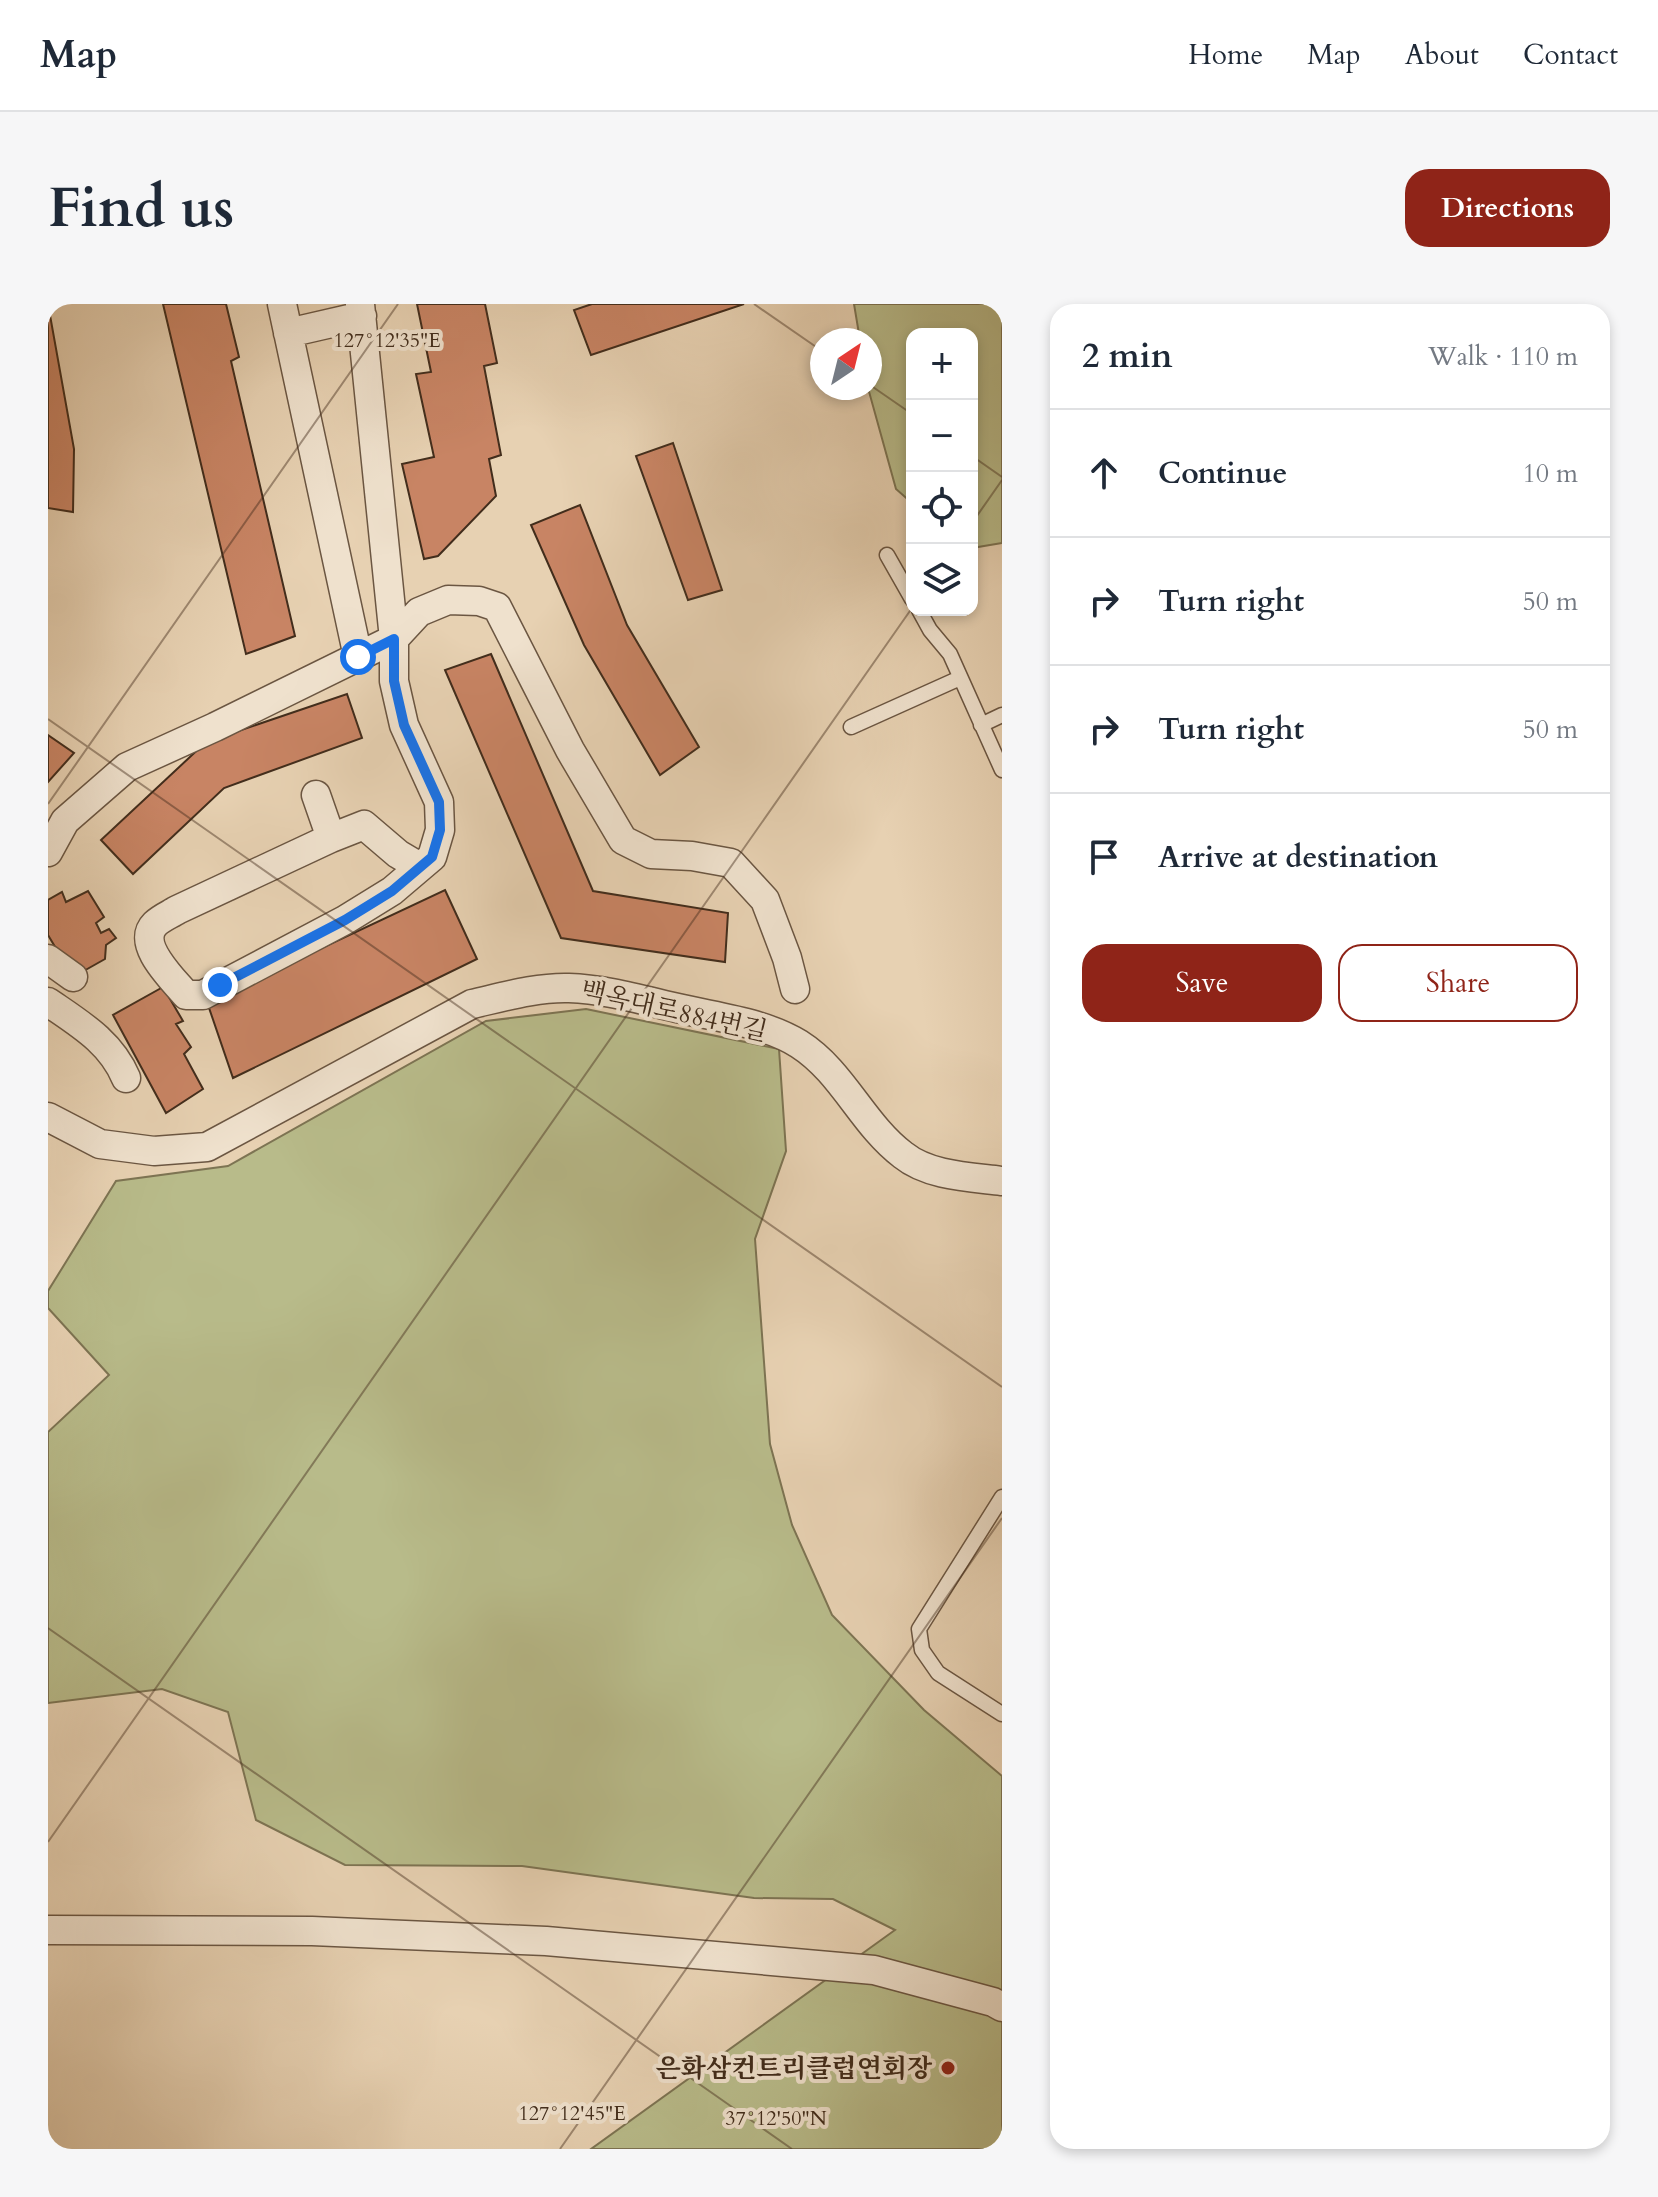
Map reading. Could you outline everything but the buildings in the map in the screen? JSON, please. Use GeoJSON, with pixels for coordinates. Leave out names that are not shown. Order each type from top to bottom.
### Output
{"type":"FeatureCollection","features":[{"type":"Feature","properties":{"kind":"street"},"geometry":{"type":"LineString","coordinates":[[282,304],[358,657]]}},
{"type":"Feature","properties":{"kind":"street"},"geometry":{"type":"LineString","coordinates":[[288,333],[361,310],[394,639],[394,681],[404,725],[439,802],[440,830],[432,857],[392,891],[345,920],[203,995],[186,995],[151,949],[149,935],[154,925],[177,910],[364,825],[398,854],[420,867]]}},
{"type":"Feature","properties":{"kind":"street"},"geometry":{"type":"LineString","coordinates":[[48,852],[65,821],[127,767],[394,639],[419,612],[448,600],[479,601],[497,607],[570,750],[623,840],[651,854],[692,856],[731,863],[765,900],[795,989]]}},
{"type":"Feature","properties":{"kind":"street"},"geometry":{"type":"LineString","coordinates":[[316,795],[331,838]]}},
{"type":"Feature","properties":{"kind":"street"},"geometry":{"type":"LineString","coordinates":[[48,959],[73,977]]}},
{"type":"Feature","properties":{"kind":"street","name":"백옥대로884번길"},"geometry":{"type":"LineString","coordinates":[[48,1117],[100,1144],[154,1151],[207,1147],[472,1004],[521,993],[568,988],[627,997],[764,1028],[799,1044],[831,1071],[876,1130],[904,1157],[938,1172],[1002,1181]]}},
{"type":"Feature","properties":{"kind":"street"},"geometry":{"type":"LineString","coordinates":[[48,1002],[100,1040],[118,1058],[126,1078]]}},
{"type":"Feature","properties":{"kind":"street"},"geometry":{"type":"LineString","coordinates":[[48,1930],[312,1931],[546,1941],[874,1970],[999,2001]]}},
{"type":"Feature","properties":{"kind":"lane"},"geometry":{"type":"LineString","coordinates":[[887,555],[906,588]]}},
{"type":"Feature","properties":{"kind":"lane"},"geometry":{"type":"LineString","coordinates":[[922,616],[950,654],[1002,770]]}},
{"type":"Feature","properties":{"kind":"lane"},"geometry":{"type":"LineString","coordinates":[[851,727],[960,678]]}},
{"type":"Feature","properties":{"kind":"lane"},"geometry":{"type":"LineString","coordinates":[[981,725],[1002,715]]}},
{"type":"Feature","properties":{"kind":"lane"},"geometry":{"type":"LineString","coordinates":[[1002,1497],[919,1629],[922,1650],[938,1673],[1002,1714]]}},
{"type":"Feature","properties":{"kind":"green space"},"geometry":{"type":"Polygon","coordinates":[[[854,304],[1002,304],[1002,543],[978,547],[978,328],[906,328],[906,498],[896,489],[871,400],[882,400],[882,328],[858,328],[854,304]]]}},
{"type":"Feature","properties":{"kind":"green space"},"geometry":{"type":"Polygon","coordinates":[[[586,1009],[779,1049],[786,1151],[755,1239],[770,1444],[792,1525],[832,1615],[924,1710],[1002,1776],[1002,2149],[591,2149],[895,1930],[833,1899],[754,1898],[522,1866],[345,1865],[256,1820],[228,1712],[162,1689],[48,1703],[48,1432],[109,1375],[48,1308],[48,1291],[116,1181],[228,1166],[486,1021],[586,1009]]]}},
{"type":"Feature","properties":{"kind":"place","name":"은화삼컨트리클럽연회장"},"geometry":{"type":"Point","coordinates":[948,2068]}},
{"type":"Feature","properties":{"kind":"route"},"geometry":{"type":"LineString","coordinates":[[220,985],[345,920],[392,891],[432,857],[440,830],[439,802],[404,725],[394,681],[394,639],[358,657]]}}]}
